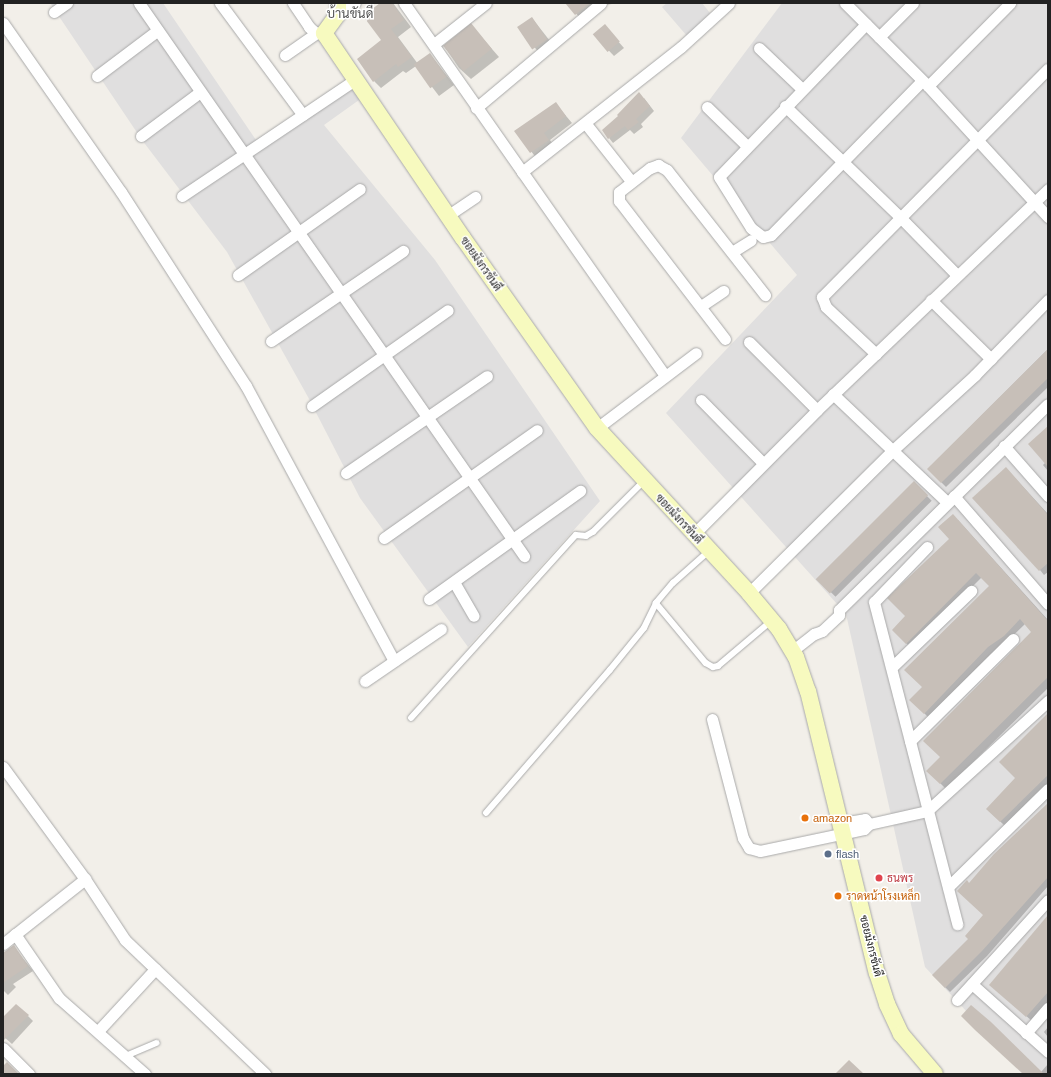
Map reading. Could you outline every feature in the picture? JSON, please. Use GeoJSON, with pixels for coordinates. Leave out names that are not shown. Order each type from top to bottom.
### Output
{"type":"FeatureCollection","features":[{"type":"Feature","properties":{"kind":"street"},"geometry":{"type":"LineString","coordinates":[[54,12],[67,3]]}},
{"type":"Feature","properties":{"kind":"street"},"geometry":{"type":"LineString","coordinates":[[139,3],[244,156],[299,232],[524,556]]}},
{"type":"Feature","properties":{"kind":"street"},"geometry":{"type":"LineString","coordinates":[[220,3],[303,115]]}},
{"type":"Feature","properties":{"kind":"street"},"geometry":{"type":"LineString","coordinates":[[293,3],[320,33]]}},
{"type":"Feature","properties":{"kind":"street"},"geometry":{"type":"LineString","coordinates":[[285,55],[320,33],[338,9],[355,3]]}},
{"type":"Feature","properties":{"kind":"street"},"geometry":{"type":"LineString","coordinates":[[404,3],[434,44],[476,108],[665,376]]}},
{"type":"Feature","properties":{"kind":"street"},"geometry":{"type":"LineString","coordinates":[[434,44],[486,3]]}},
{"type":"Feature","properties":{"kind":"street"},"geometry":{"type":"LineString","coordinates":[[476,108],[601,3]]}},
{"type":"Feature","properties":{"kind":"street"},"geometry":{"type":"LineString","coordinates":[[522,172],[586,124],[681,47],[729,3]]}},
{"type":"Feature","properties":{"kind":"street"},"geometry":{"type":"LineString","coordinates":[[845,3],[925,83],[1048,217]]}},
{"type":"Feature","properties":{"kind":"street"},"geometry":{"type":"LineString","coordinates":[[879,37],[913,3]]}},
{"type":"Feature","properties":{"kind":"street"},"geometry":{"type":"LineString","coordinates":[[866,24],[785,106],[718,177],[751,228],[763,237],[771,235],[925,83],[1010,3]]}},
{"type":"Feature","properties":{"kind":"street"},"geometry":{"type":"LineString","coordinates":[[3,23],[122,192],[246,386],[394,661]]}},
{"type":"Feature","properties":{"kind":"street"},"geometry":{"type":"LineString","coordinates":[[97,76],[158,30]]}},
{"type":"Feature","properties":{"kind":"street","name":"ซอยมังกรขันดี"},"geometry":{"type":"LineString","coordinates":[[320,33],[356,79],[448,216],[597,428],[772,620],[792,651],[808,691],[841,828],[887,1004],[901,1034],[935,1074]]}},
{"type":"Feature","properties":{"kind":"street"},"geometry":{"type":"LineString","coordinates":[[760,48],[802,89]]}},
{"type":"Feature","properties":{"kind":"street"},"geometry":{"type":"LineString","coordinates":[[876,354],[826,306],[822,297],[900,217],[979,141],[1048,69]]}},
{"type":"Feature","properties":{"kind":"street"},"geometry":{"type":"LineString","coordinates":[[182,196],[244,156],[356,79]]}},
{"type":"Feature","properties":{"kind":"street"},"geometry":{"type":"LineString","coordinates":[[141,136],[200,92]]}},
{"type":"Feature","properties":{"kind":"street"},"geometry":{"type":"LineString","coordinates":[[785,106],[900,217],[957,275]]}},
{"type":"Feature","properties":{"kind":"street"},"geometry":{"type":"LineString","coordinates":[[708,107],[747,146]]}},
{"type":"Feature","properties":{"kind":"street"},"geometry":{"type":"LineString","coordinates":[[586,124],[631,181]]}},
{"type":"Feature","properties":{"kind":"street"},"geometry":{"type":"LineString","coordinates":[[725,340],[701,306],[619,201],[619,192],[631,181],[658,165],[668,170],[765,295]]}},
{"type":"Feature","properties":{"kind":"street"},"geometry":{"type":"LineString","coordinates":[[238,275],[360,189]]}},
{"type":"Feature","properties":{"kind":"street"},"geometry":{"type":"LineString","coordinates":[[694,534],[833,394],[1048,189]]}},
{"type":"Feature","properties":{"kind":"street"},"geometry":{"type":"LineString","coordinates":[[448,216],[475,197]]}},
{"type":"Feature","properties":{"kind":"street"},"geometry":{"type":"LineString","coordinates":[[732,252],[751,240]]}},
{"type":"Feature","properties":{"kind":"street"},"geometry":{"type":"LineString","coordinates":[[271,341],[403,251]]}},
{"type":"Feature","properties":{"kind":"street"},"geometry":{"type":"LineString","coordinates":[[701,306],[723,291]]}},
{"type":"Feature","properties":{"kind":"street"},"geometry":{"type":"LineString","coordinates":[[931,300],[991,358]]}},
{"type":"Feature","properties":{"kind":"street"},"geometry":{"type":"LineString","coordinates":[[748,593],[894,449],[991,358],[1048,300]]}},
{"type":"Feature","properties":{"kind":"street"},"geometry":{"type":"LineString","coordinates":[[312,406],[448,310]]}},
{"type":"Feature","properties":{"kind":"street"},"geometry":{"type":"LineString","coordinates":[[749,342],[817,410]]}},
{"type":"Feature","properties":{"kind":"street"},"geometry":{"type":"LineString","coordinates":[[597,428],[696,354]]}},
{"type":"Feature","properties":{"kind":"street"},"geometry":{"type":"LineString","coordinates":[[346,473],[487,376]]}},
{"type":"Feature","properties":{"kind":"street"},"geometry":{"type":"LineString","coordinates":[[833,394],[950,499],[1048,604]]}},
{"type":"Feature","properties":{"kind":"street"},"geometry":{"type":"LineString","coordinates":[[701,400],[763,463]]}},
{"type":"Feature","properties":{"kind":"street"},"geometry":{"type":"LineString","coordinates":[[792,651],[814,634],[822,631],[839,615],[839,610],[1048,404]]}},
{"type":"Feature","properties":{"kind":"street"},"geometry":{"type":"LineString","coordinates":[[384,538],[537,430]]}},
{"type":"Feature","properties":{"kind":"street"},"geometry":{"type":"LineString","coordinates":[[1004,446],[1048,496]]}},
{"type":"Feature","properties":{"kind":"street"},"geometry":{"type":"LineString","coordinates":[[429,599],[514,541],[580,491]]}},
{"type":"Feature","properties":{"kind":"street"},"geometry":{"type":"LineString","coordinates":[[927,547],[874,602],[892,667],[927,811],[958,924]]}},
{"type":"Feature","properties":{"kind":"street"},"geometry":{"type":"LineString","coordinates":[[454,582],[474,616]]}},
{"type":"Feature","properties":{"kind":"street"},"geometry":{"type":"LineString","coordinates":[[892,667],[971,591]]}},
{"type":"Feature","properties":{"kind":"street"},"geometry":{"type":"LineString","coordinates":[[365,681],[441,629]]}},
{"type":"Feature","properties":{"kind":"street"},"geometry":{"type":"LineString","coordinates":[[910,741],[1014,640]]}},
{"type":"Feature","properties":{"kind":"street"},"geometry":{"type":"LineString","coordinates":[[712,719],[743,838],[749,848],[760,851],[841,828],[865,819],[869,824],[927,811],[1048,701]]}},
{"type":"Feature","properties":{"kind":"street"},"geometry":{"type":"LineString","coordinates":[[3,767],[85,879],[114,927],[155,969],[265,1074]]}},
{"type":"Feature","properties":{"kind":"street"},"geometry":{"type":"LineString","coordinates":[[948,887],[1048,789]]}},
{"type":"Feature","properties":{"kind":"street"},"geometry":{"type":"LineString","coordinates":[[3,944],[85,879]]}},
{"type":"Feature","properties":{"kind":"street"},"geometry":{"type":"LineString","coordinates":[[957,1000],[1048,900]]}},
{"type":"Feature","properties":{"kind":"street"},"geometry":{"type":"LineString","coordinates":[[15,934],[59,998],[98,1030],[145,1074]]}},
{"type":"Feature","properties":{"kind":"street"},"geometry":{"type":"LineString","coordinates":[[98,1030],[155,969]]}},
{"type":"Feature","properties":{"kind":"street"},"geometry":{"type":"LineString","coordinates":[[972,984],[1048,1052]]}},
{"type":"Feature","properties":{"kind":"street"},"geometry":{"type":"LineString","coordinates":[[1026,1033],[1048,1008]]}},
{"type":"Feature","properties":{"kind":"street"},"geometry":{"type":"LineString","coordinates":[[3,1048],[29,1074]]}},
{"type":"Feature","properties":{"kind":"lane"},"geometry":{"type":"LineString","coordinates":[[411,718],[576,536],[586,536],[593,532],[644,481]]}},
{"type":"Feature","properties":{"kind":"lane"},"geometry":{"type":"LineString","coordinates":[[486,813],[610,670],[644,628],[656,602],[673,583],[709,551]]}},
{"type":"Feature","properties":{"kind":"lane"},"geometry":{"type":"LineString","coordinates":[[656,602],[706,663],[713,667],[718,666],[772,620]]}},
{"type":"Feature","properties":{"kind":"lane"},"geometry":{"type":"LineString","coordinates":[[126,1056],[156,1043]]}},
{"type":"Feature","properties":{"kind":"shaded area"},"geometry":{"type":"Polygon","coordinates":[[[50,3],[163,3],[256,140],[356,79],[366,95],[324,125],[435,260],[600,501],[468,647],[360,498],[308,397],[227,252],[142,140],[50,3]]]}},
{"type":"Feature","properties":{"kind":"shaded area"},"geometry":{"type":"Polygon","coordinates":[[[667,3],[702,3],[710,13],[687,36],[662,7],[667,3]]]}},
{"type":"Feature","properties":{"kind":"shaded area"},"geometry":{"type":"Polygon","coordinates":[[[782,3],[1048,3],[1048,1074],[1025,1074],[925,967],[846,614],[666,413],[797,275],[681,138],[782,3]]]}},
{"type":"Feature","properties":{"kind":"building"},"geometry":{"type":"Polygon","coordinates":[[[380,3],[392,3],[404,20],[391,29],[412,57],[398,67],[396,64],[373,82],[357,59],[381,40],[363,16],[380,3]]]}},
{"type":"Feature","properties":{"kind":"building"},"geometry":{"type":"Polygon","coordinates":[[[565,3],[590,3],[575,15],[565,3]]]}},
{"type":"Feature","properties":{"kind":"building"},"geometry":{"type":"Polygon","coordinates":[[[532,17],[547,39],[532,49],[517,27],[532,17]]]}},
{"type":"Feature","properties":{"kind":"building"},"geometry":{"type":"Polygon","coordinates":[[[471,23],[492,49],[464,71],[443,46],[471,23]]]}},
{"type":"Feature","properties":{"kind":"building"},"geometry":{"type":"Polygon","coordinates":[[[605,24],[620,42],[608,52],[593,34],[605,24]]]}},
{"type":"Feature","properties":{"kind":"building"},"geometry":{"type":"Polygon","coordinates":[[[430,53],[447,77],[430,88],[414,64],[430,53]]]}},
{"type":"Feature","properties":{"kind":"building"},"geometry":{"type":"Polygon","coordinates":[[[639,92],[650,106],[636,119],[639,122],[628,130],[625,126],[608,139],[602,130],[618,116],[617,115],[639,92]]]}},
{"type":"Feature","properties":{"kind":"building"},"geometry":{"type":"Polygon","coordinates":[[[556,102],[566,116],[544,133],[549,140],[530,153],[514,131],[556,102]]]}},
{"type":"Feature","properties":{"kind":"building"},"geometry":{"type":"Polygon","coordinates":[[[1048,349],[1048,378],[941,483],[927,469],[1048,349]]]}},
{"type":"Feature","properties":{"kind":"building"},"geometry":{"type":"Polygon","coordinates":[[[1048,426],[1048,467],[1028,444],[1048,426]]]}},
{"type":"Feature","properties":{"kind":"building"},"geometry":{"type":"Polygon","coordinates":[[[1006,467],[1048,515],[1048,563],[1039,571],[972,498],[1006,467]]]}},
{"type":"Feature","properties":{"kind":"building"},"geometry":{"type":"Polygon","coordinates":[[[914,481],[928,495],[830,593],[816,579],[914,481]]]}},
{"type":"Feature","properties":{"kind":"building"},"geometry":{"type":"Polygon","coordinates":[[[953,514],[1048,621],[1048,677],[940,784],[926,771],[940,757],[923,741],[1031,632],[1020,619],[1004,636],[988,647],[924,714],[909,700],[922,687],[904,670],[989,586],[976,573],[906,644],[892,630],[905,616],[887,598],[949,539],[938,527],[953,514]]]}},
{"type":"Feature","properties":{"kind":"building"},"geometry":{"type":"Polygon","coordinates":[[[1048,713],[1048,775],[1000,822],[986,809],[1015,778],[999,762],[1048,713]]]}},
{"type":"Feature","properties":{"kind":"building"},"geometry":{"type":"Polygon","coordinates":[[[1048,803],[1048,877],[982,951],[945,988],[932,975],[968,939],[965,936],[983,915],[957,891],[967,880],[969,883],[994,854],[1048,803]]]}},
{"type":"Feature","properties":{"kind":"building"},"geometry":{"type":"Polygon","coordinates":[[[1048,915],[1048,992],[1026,1017],[989,985],[1048,915]]]}},
{"type":"Feature","properties":{"kind":"building"},"geometry":{"type":"Polygon","coordinates":[[[14,945],[28,966],[3,983],[3,953],[14,945]]]}},
{"type":"Feature","properties":{"kind":"building"},"geometry":{"type":"Polygon","coordinates":[[[16,1004],[29,1015],[3,1041],[3,1017],[16,1004]]]}},
{"type":"Feature","properties":{"kind":"building"},"geometry":{"type":"Polygon","coordinates":[[[971,1005],[991,1022],[1044,1074],[1023,1074],[975,1030],[961,1016],[971,1005]]]}},
{"type":"Feature","properties":{"kind":"building"},"geometry":{"type":"Polygon","coordinates":[[[849,1060],[864,1074],[835,1074],[849,1060]]]}},
{"type":"Feature","properties":{"kind":"building"},"geometry":{"type":"Polygon","coordinates":[[[7,1062],[19,1074],[3,1074],[3,1066],[7,1062]]]}},
{"type":"Feature","properties":{"kind":"place","name":"amazon"},"geometry":{"type":"Point","coordinates":[805,818]}},
{"type":"Feature","properties":{"kind":"place","name":"flash"},"geometry":{"type":"Point","coordinates":[828,854]}},
{"type":"Feature","properties":{"kind":"place","name":"ธนพร"},"geometry":{"type":"Point","coordinates":[879,878]}},
{"type":"Feature","properties":{"kind":"place","name":"ราดหน้าโรงเหล็ก"},"geometry":{"type":"Point","coordinates":[838,896]}},
{"type":"Feature","properties":{"kind":"district","name":"บ้านขันดี"},"geometry":{"type":"Point","coordinates":[350,14]}}]}
